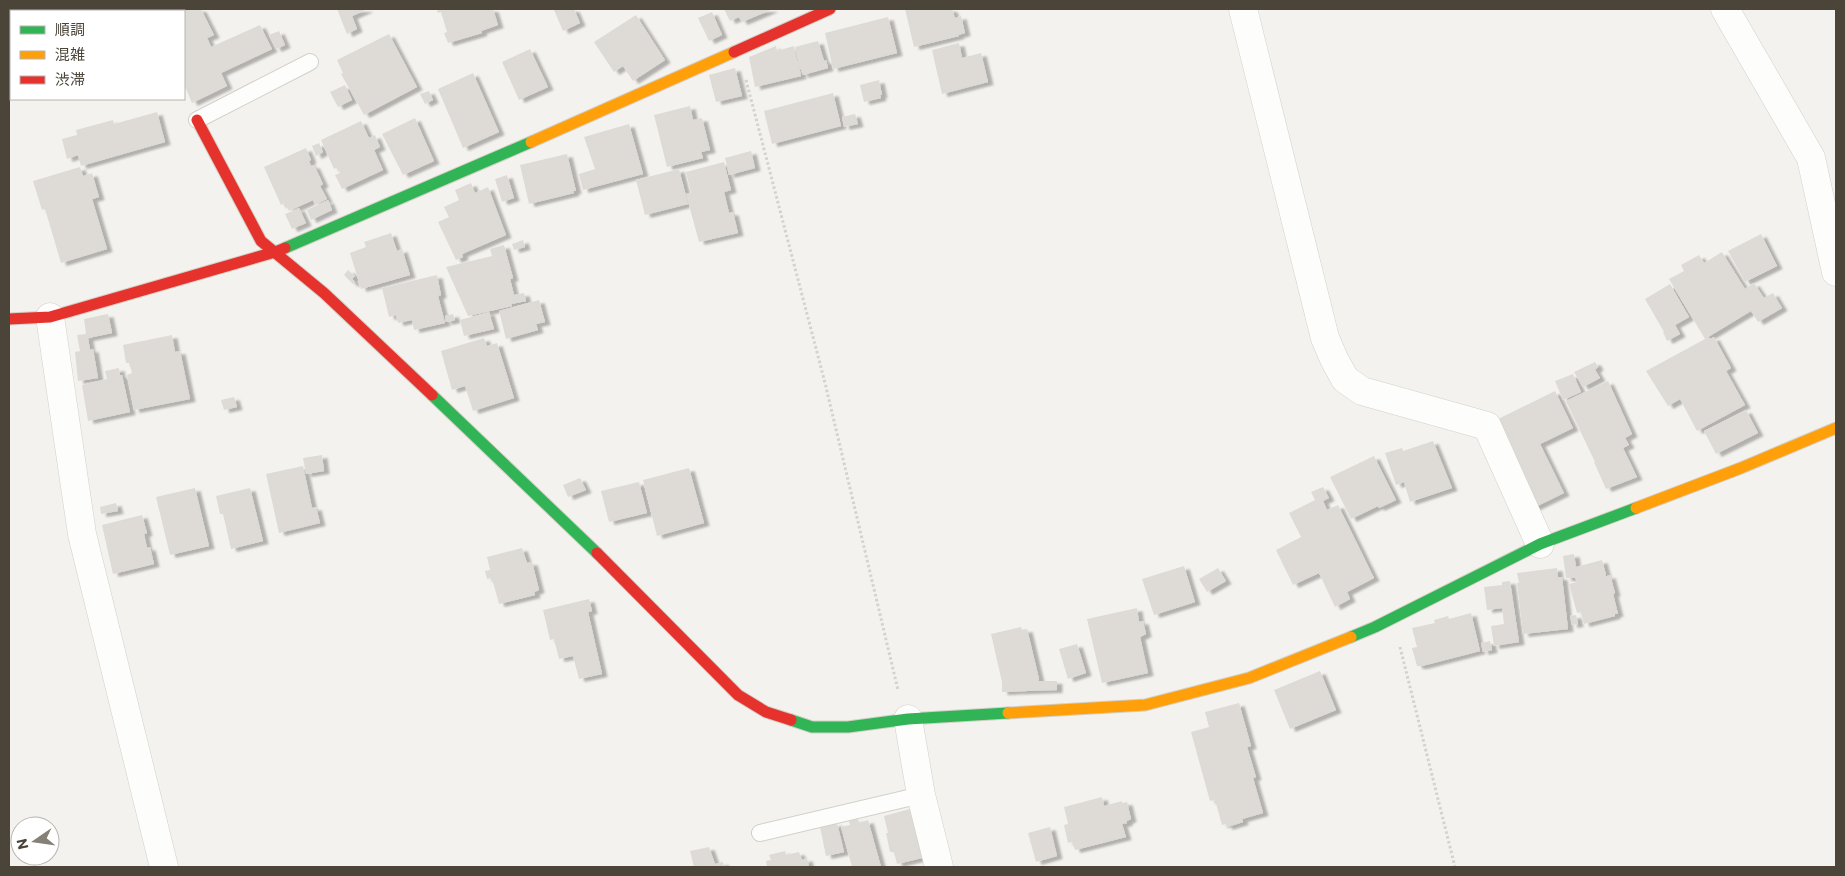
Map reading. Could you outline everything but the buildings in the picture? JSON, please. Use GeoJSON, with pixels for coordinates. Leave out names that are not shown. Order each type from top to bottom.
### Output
{"type":"FeatureCollection","features":[{"type":"Feature","properties":{"kind":"street"},"geometry":{"type":"LineString","coordinates":[[9,318],[50,317],[275,252],[623,102],[830,9]]}},
{"type":"Feature","properties":{"kind":"street"},"geometry":{"type":"LineString","coordinates":[[1243,9],[1323,328],[1334,358],[1345,379],[1362,391],[1487,426],[1540,544]]}},
{"type":"Feature","properties":{"kind":"street"},"geometry":{"type":"LineString","coordinates":[[1725,9],[1811,158],[1836,272]]}},
{"type":"Feature","properties":{"kind":"street"},"geometry":{"type":"LineString","coordinates":[[197,120],[261,241],[324,293],[557,514],[738,695],[766,712],[812,727],[848,726],[908,719],[1145,705],[1249,678],[1393,618],[1540,544],[1741,468],[1836,428]]}},
{"type":"Feature","properties":{"kind":"street"},"geometry":{"type":"LineString","coordinates":[[50,317],[82,534],[164,867]]}},
{"type":"Feature","properties":{"kind":"street"},"geometry":{"type":"LineString","coordinates":[[908,719],[920,795],[939,867]]}},
{"type":"Feature","properties":{"kind":"lane"},"geometry":{"type":"LineString","coordinates":[[197,120],[310,62]]}},
{"type":"Feature","properties":{"kind":"lane"},"geometry":{"type":"LineString","coordinates":[[760,833],[920,795]]}},
{"type":"Feature","properties":{"kind":"path"},"geometry":{"type":"LineString","coordinates":[[738,50],[825,384],[898,691],[908,719]]}},
{"type":"Feature","properties":{"kind":"path"},"geometry":{"type":"LineString","coordinates":[[1393,618],[1456,867]]}},
{"type":"Feature","properties":{"kind":"traffic: fast"},"geometry":{"type":"LineString","coordinates":[[285,248],[531,142]]}},
{"type":"Feature","properties":{"kind":"traffic: fast"},"geometry":{"type":"LineString","coordinates":[[432,395],[597,553]]}},
{"type":"Feature","properties":{"kind":"traffic: fast"},"geometry":{"type":"LineString","coordinates":[[1351,637],[1375,627],[1540,544],[1636,508]]}},
{"type":"Feature","properties":{"kind":"traffic: fast"},"geometry":{"type":"LineString","coordinates":[[791,720],[812,727],[848,727],[908,719],[1008,713]]}},
{"type":"Feature","properties":{"kind":"traffic: slow"},"geometry":{"type":"LineString","coordinates":[[531,142],[734,52]]}},
{"type":"Feature","properties":{"kind":"traffic: slow"},"geometry":{"type":"LineString","coordinates":[[1636,508],[1741,468],[1836,428]]}},
{"type":"Feature","properties":{"kind":"traffic: slow"},"geometry":{"type":"LineString","coordinates":[[1008,713],[1145,705],[1249,678],[1351,637]]}},
{"type":"Feature","properties":{"kind":"traffic: jam"},"geometry":{"type":"LineString","coordinates":[[734,52],[830,9]]}},
{"type":"Feature","properties":{"kind":"traffic: jam"},"geometry":{"type":"LineString","coordinates":[[197,120],[261,241],[324,293],[432,395]]}},
{"type":"Feature","properties":{"kind":"traffic: jam"},"geometry":{"type":"LineString","coordinates":[[9,319],[50,317],[285,248]]}},
{"type":"Feature","properties":{"kind":"traffic: jam"},"geometry":{"type":"LineString","coordinates":[[597,553],[738,695],[766,712],[791,720]]}}]}
